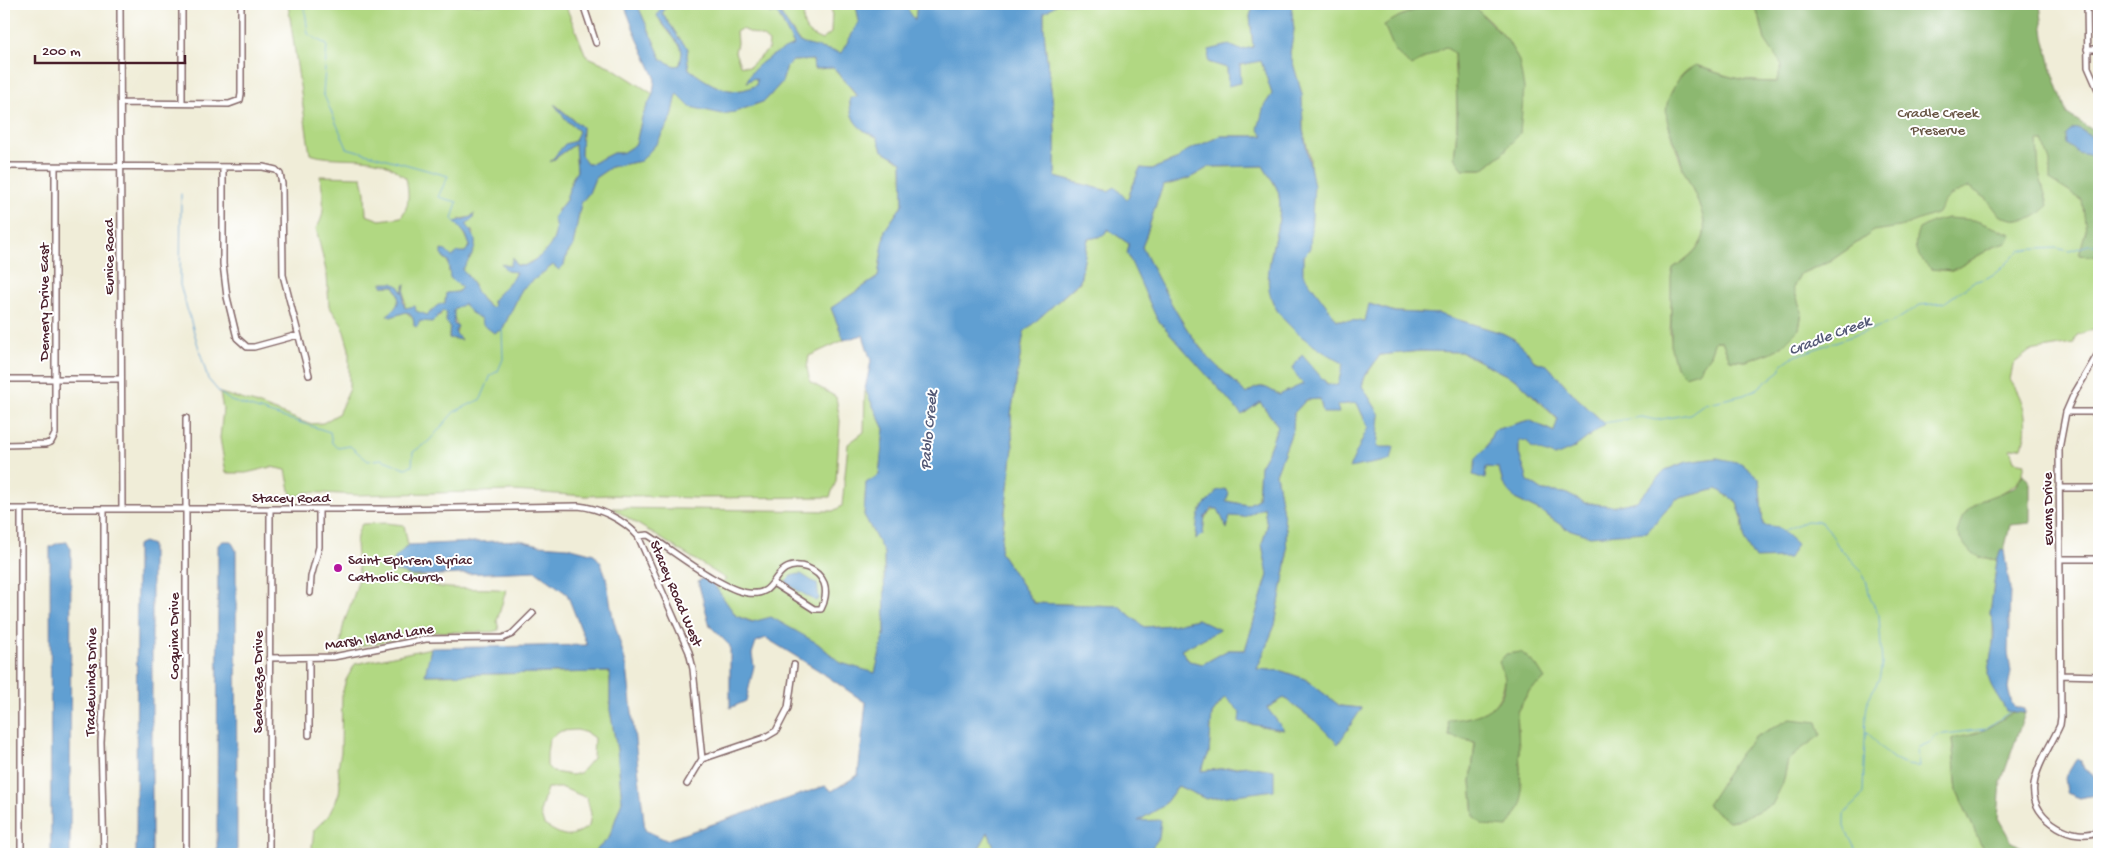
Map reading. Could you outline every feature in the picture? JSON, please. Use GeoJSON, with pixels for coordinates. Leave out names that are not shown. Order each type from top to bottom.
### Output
{"type":"FeatureCollection","features":[{"type":"Feature","properties":{"kind":"street","name":"Eunice Road"},"geometry":{"type":"LineString","coordinates":[[120,4],[122,509]]}},
{"type":"Feature","properties":{"kind":"street"},"geometry":{"type":"LineString","coordinates":[[182,4],[182,104]]}},
{"type":"Feature","properties":{"kind":"street"},"geometry":{"type":"LineString","coordinates":[[121,103],[229,104],[240,100],[242,94],[241,4]]}},
{"type":"Feature","properties":{"kind":"street"},"geometry":{"type":"LineString","coordinates":[[583,4],[596,43]]}},
{"type":"Feature","properties":{"kind":"street"},"geometry":{"type":"LineString","coordinates":[[2087,4],[2088,66],[2090,76],[2099,92]]}},
{"type":"Feature","properties":{"kind":"street"},"geometry":{"type":"LineString","coordinates":[[2087,49],[2099,49]]}},
{"type":"Feature","properties":{"kind":"street"},"geometry":{"type":"LineString","coordinates":[[4,166],[263,167],[276,170],[280,174],[282,184],[283,276],[309,375]]}},
{"type":"Feature","properties":{"kind":"street","name":"Demery Drive East"},"geometry":{"type":"LineString","coordinates":[[4,445],[46,444],[54,438],[56,380],[55,167]]}},
{"type":"Feature","properties":{"kind":"street"},"geometry":{"type":"LineString","coordinates":[[223,167],[224,280],[237,338],[243,344],[254,347],[298,335]]}},
{"type":"Feature","properties":{"kind":"street","name":"Evans Drive"},"geometry":{"type":"LineString","coordinates":[[2099,352],[2073,396],[2066,412],[2059,449],[2061,559],[2060,725],[2036,771],[2034,781],[2034,794],[2037,804],[2049,821],[2063,830],[2084,834],[2099,831]]}},
{"type":"Feature","properties":{"kind":"street"},"geometry":{"type":"LineString","coordinates":[[4,379],[121,379]]}},
{"type":"Feature","properties":{"kind":"street"},"geometry":{"type":"LineString","coordinates":[[2066,412],[2099,412]]}},
{"type":"Feature","properties":{"kind":"street","name":"Coquina Drive"},"geometry":{"type":"LineString","coordinates":[[186,418],[186,854]]}},
{"type":"Feature","properties":{"kind":"street"},"geometry":{"type":"LineString","coordinates":[[2059,488],[2099,488]]}},
{"type":"Feature","properties":{"kind":"street","name":"Stacey Road"},"geometry":{"type":"LineString","coordinates":[[4,509],[319,510],[578,506]]}},
{"type":"Feature","properties":{"kind":"street","name":"Stacey Road West"},"geometry":{"type":"LineString","coordinates":[[578,506],[600,510],[630,528],[638,536],[689,652],[693,669],[702,759]]}},
{"type":"Feature","properties":{"kind":"street"},"geometry":{"type":"LineString","coordinates":[[21,509],[21,854]]}},
{"type":"Feature","properties":{"kind":"street","name":"Tradewinds Drive"},"geometry":{"type":"LineString","coordinates":[[104,509],[104,682],[101,742],[104,854]]}},
{"type":"Feature","properties":{"kind":"street","name":"Seabreeze Drive"},"geometry":{"type":"LineString","coordinates":[[269,854],[270,509]]}},
{"type":"Feature","properties":{"kind":"street"},"geometry":{"type":"LineString","coordinates":[[310,593],[311,577],[319,547],[319,510]]}},
{"type":"Feature","properties":{"kind":"street"},"geometry":{"type":"LineString","coordinates":[[638,536],[648,535],[731,588],[748,593],[760,593],[770,587],[773,583],[784,569],[796,566],[807,567],[816,572],[824,583],[825,602],[821,609],[814,609],[773,583]]}},
{"type":"Feature","properties":{"kind":"street"},"geometry":{"type":"LineString","coordinates":[[2061,559],[2099,559]]}},
{"type":"Feature","properties":{"kind":"street","name":"Marsh Island Lane"},"geometry":{"type":"LineString","coordinates":[[269,658],[351,655],[426,639],[503,638],[512,634],[533,613]]}},
{"type":"Feature","properties":{"kind":"street","name":"Marsh Island Lane"},"geometry":{"type":"LineString","coordinates":[[309,658],[309,735]]}},
{"type":"Feature","properties":{"kind":"street"},"geometry":{"type":"LineString","coordinates":[[687,784],[702,759],[764,738],[776,731],[788,708],[794,665]]}},
{"type":"Feature","properties":{"kind":"street"},"geometry":{"type":"LineString","coordinates":[[2061,675],[2099,676]]}},
{"type":"Feature","properties":{"kind":"green space"},"geometry":{"type":"Polygon","coordinates":[[[288,4],[565,4],[586,56],[611,67],[653,94],[642,117],[636,144],[622,153],[613,153],[591,164],[587,164],[581,155],[582,127],[556,105],[567,121],[579,131],[575,141],[565,144],[552,161],[575,144],[577,171],[572,179],[566,200],[557,211],[556,231],[546,253],[524,266],[516,265],[514,261],[510,266],[502,264],[507,271],[516,271],[513,278],[492,301],[494,305],[491,308],[475,293],[474,284],[462,270],[469,258],[474,233],[465,224],[471,217],[460,219],[470,246],[465,252],[452,257],[448,254],[444,258],[448,261],[449,272],[462,287],[458,292],[446,293],[445,303],[438,305],[427,315],[405,308],[404,288],[401,293],[397,285],[382,286],[394,286],[399,298],[395,309],[388,315],[391,317],[406,312],[414,319],[414,326],[420,321],[438,318],[443,311],[446,312],[450,327],[449,338],[454,338],[457,330],[453,311],[458,306],[464,304],[481,319],[502,330],[522,289],[553,265],[564,265],[567,254],[573,246],[581,203],[589,193],[595,178],[611,167],[641,161],[657,143],[672,117],[677,94],[735,112],[765,101],[782,82],[787,66],[793,61],[813,60],[814,69],[834,68],[858,97],[850,98],[850,105],[853,117],[859,127],[877,137],[882,150],[902,162],[903,204],[885,230],[878,277],[831,308],[844,340],[809,356],[807,368],[810,382],[836,397],[840,421],[836,481],[830,497],[695,498],[586,496],[513,491],[356,495],[306,492],[299,496],[291,495],[286,470],[271,467],[246,473],[226,473],[220,438],[223,409],[220,393],[255,403],[309,424],[323,423],[338,414],[349,391],[349,349],[342,325],[329,306],[327,275],[316,228],[322,217],[323,210],[320,176],[362,177],[366,215],[380,220],[401,217],[408,199],[406,178],[387,165],[370,160],[328,158],[310,154],[288,4]]]}},
{"type":"Feature","properties":{"kind":"green space"},"geometry":{"type":"Polygon","coordinates":[[[637,4],[662,4],[660,21],[681,47],[680,65],[675,66],[662,60],[637,4]]]}},
{"type":"Feature","properties":{"kind":"green space"},"geometry":{"type":"Polygon","coordinates":[[[667,4],[774,4],[772,6],[775,8],[775,11],[771,14],[776,13],[779,16],[794,45],[767,59],[754,78],[757,80],[756,85],[738,91],[729,90],[704,80],[689,69],[688,48],[662,14],[667,4]],[[741,29],[736,32],[737,43],[735,52],[740,65],[749,67],[768,50],[769,42],[763,37],[741,29]]]}},
{"type":"Feature","properties":{"kind":"green space"},"geometry":{"type":"Polygon","coordinates":[[[778,4],[807,4],[803,21],[804,26],[810,34],[822,40],[831,33],[832,11],[826,4],[856,4],[859,22],[842,53],[819,49],[807,46],[798,40],[782,17],[778,4]]]}},
{"type":"Feature","properties":{"kind":"green space"},"geometry":{"type":"Polygon","coordinates":[[[904,4],[917,4],[915,20],[905,6],[904,4]]]}},
{"type":"Feature","properties":{"kind":"green space"},"geometry":{"type":"Polygon","coordinates":[[[1057,4],[1254,4],[1250,16],[1253,47],[1241,51],[1229,45],[1208,62],[1227,68],[1228,86],[1240,65],[1261,60],[1272,94],[1264,106],[1264,136],[1221,136],[1184,152],[1176,160],[1152,169],[1140,168],[1127,200],[1109,191],[1055,177],[1055,122],[1046,51],[1044,13],[1057,4]]]}},
{"type":"Feature","properties":{"kind":"green space"},"geometry":{"type":"Polygon","coordinates":[[[1291,4],[1429,4],[1398,17],[1454,53],[1457,118],[1454,157],[1464,169],[1483,169],[1502,154],[1520,133],[1508,41],[1489,20],[1470,4],[1753,4],[1760,19],[1765,40],[2027,4],[2063,155],[2090,176],[2086,230],[2080,255],[2099,257],[2099,322],[2096,328],[2077,335],[2073,344],[2030,351],[2013,364],[2010,380],[2022,403],[2025,430],[2022,447],[2010,449],[2014,461],[2025,463],[2022,474],[2017,482],[2000,493],[1979,557],[1997,560],[1990,614],[1993,621],[1993,644],[1988,673],[1993,688],[2006,710],[2013,712],[1973,736],[1952,739],[1957,791],[1982,847],[1988,854],[1147,854],[1159,838],[1136,822],[1163,806],[1178,786],[1206,799],[1248,766],[1200,771],[1209,753],[1212,714],[1225,697],[1240,712],[1240,722],[1283,730],[1267,708],[1284,698],[1315,721],[1338,743],[1361,708],[1340,706],[1305,679],[1282,671],[1257,669],[1275,625],[1287,559],[1286,530],[1276,474],[1293,429],[1294,413],[1306,400],[1320,399],[1324,413],[1337,405],[1357,403],[1377,447],[1380,415],[1362,386],[1365,377],[1380,355],[1421,351],[1461,352],[1518,381],[1558,420],[1554,432],[1529,420],[1494,430],[1486,448],[1476,458],[1486,467],[1499,468],[1503,484],[1515,499],[1542,512],[1565,528],[1647,532],[1676,499],[1717,489],[1737,502],[1742,518],[1745,542],[1763,525],[1759,479],[1717,458],[1687,462],[1665,470],[1637,501],[1615,506],[1585,503],[1565,493],[1543,491],[1528,481],[1519,453],[1519,440],[1574,448],[1605,424],[1576,397],[1547,365],[1534,361],[1514,339],[1502,333],[1439,314],[1395,312],[1370,304],[1365,321],[1337,320],[1302,274],[1303,257],[1310,248],[1310,158],[1303,130],[1302,94],[1290,53],[1294,30],[1291,4]],[[1696,65],[1672,139],[1704,221],[1703,238],[1698,247],[1673,268],[1670,333],[1676,367],[1710,355],[1714,341],[1722,341],[1730,360],[1747,361],[1772,352],[1783,345],[1799,329],[1802,312],[1793,288],[1800,274],[1832,260],[1864,238],[1781,70],[1776,82],[1765,82],[1735,78],[1696,65]],[[1993,247],[1931,269],[1952,271],[1993,247]],[[1505,679],[1503,688],[1492,707],[1479,714],[1462,719],[1463,740],[1475,742],[1471,781],[1474,816],[1520,770],[1517,712],[1529,691],[1505,679]],[[1797,752],[1740,754],[1732,769],[1721,782],[1720,813],[1729,821],[1740,819],[1753,812],[1783,783],[1788,760],[1797,752]]]}},
{"type":"Feature","properties":{"kind":"green space"},"geometry":{"type":"Polygon","coordinates":[[[1429,4],[1470,4],[1474,6],[1508,41],[1519,61],[1524,88],[1520,133],[1502,154],[1483,169],[1463,169],[1454,157],[1457,118],[1454,53],[1445,47],[1411,66],[1395,51],[1384,25],[1429,4]]]}},
{"type":"Feature","properties":{"kind":"green space","name":"Cradle Creek Preserve"},"geometry":{"type":"Polygon","coordinates":[[[1753,4],[2040,4],[2044,37],[2051,67],[2067,114],[2099,134],[2099,142],[2078,128],[2096,158],[2099,157],[2099,257],[2079,255],[2086,230],[2082,200],[2050,180],[2050,162],[2043,141],[2037,141],[2039,173],[2048,205],[2038,215],[2027,220],[2000,216],[1987,199],[1969,187],[1958,192],[1944,202],[1938,213],[1900,227],[1874,231],[1832,260],[1800,274],[1793,288],[1802,312],[1799,329],[1783,345],[1772,352],[1747,361],[1730,360],[1722,341],[1715,341],[1710,355],[1698,372],[1685,376],[1676,367],[1671,348],[1671,277],[1673,268],[1690,255],[1701,243],[1704,222],[1699,203],[1683,169],[1669,128],[1666,113],[1667,106],[1675,85],[1685,72],[1696,65],[1735,78],[1776,82],[1782,65],[1765,40],[1760,19],[1753,4]]]}},
{"type":"Feature","properties":{"kind":"green space"},"geometry":{"type":"Polygon","coordinates":[[[1263,166],[1277,188],[1280,203],[1279,221],[1269,270],[1270,294],[1274,305],[1290,326],[1322,351],[1344,363],[1338,385],[1328,384],[1317,373],[1304,384],[1279,395],[1270,389],[1262,387],[1255,388],[1246,394],[1197,344],[1156,276],[1142,247],[1163,186],[1190,178],[1209,167],[1263,166]]]}},
{"type":"Feature","properties":{"kind":"green space"},"geometry":{"type":"Polygon","coordinates":[[[1948,218],[1974,220],[2011,234],[2007,243],[1993,247],[1952,271],[1931,269],[1917,252],[1916,242],[1919,229],[1932,222],[1948,218]]]}},
{"type":"Feature","properties":{"kind":"green space"},"geometry":{"type":"Polygon","coordinates":[[[1108,229],[1129,244],[1146,295],[1158,319],[1242,415],[1260,402],[1278,426],[1268,452],[1260,466],[1258,499],[1247,505],[1213,498],[1204,506],[1199,516],[1196,538],[1206,516],[1218,508],[1227,528],[1230,515],[1244,517],[1264,507],[1267,527],[1262,544],[1268,575],[1245,650],[1228,650],[1203,664],[1189,661],[1181,650],[1219,630],[1197,619],[1172,625],[1144,627],[1119,606],[1034,603],[1000,552],[1013,448],[1011,415],[1024,331],[1080,282],[1088,239],[1103,236],[1108,229]]]}},
{"type":"Feature","properties":{"kind":"green space"},"geometry":{"type":"Polygon","coordinates":[[[865,389],[884,429],[879,475],[866,483],[864,515],[884,553],[885,631],[875,674],[841,663],[817,643],[736,616],[716,588],[726,579],[612,508],[833,511],[842,506],[848,444],[864,432],[865,389]]]}},
{"type":"Feature","properties":{"kind":"green space"},"geometry":{"type":"Polygon","coordinates":[[[2023,474],[2030,483],[2030,523],[2010,525],[2004,551],[2001,550],[1997,560],[1977,556],[1972,553],[1957,533],[1962,518],[1970,508],[1982,500],[2014,488],[2023,474]]]}},
{"type":"Feature","properties":{"kind":"green space"},"geometry":{"type":"Polygon","coordinates":[[[386,523],[404,525],[408,545],[394,559],[412,576],[425,577],[440,587],[506,590],[497,621],[499,630],[492,632],[438,632],[411,635],[379,643],[341,649],[344,623],[358,581],[356,545],[359,531],[362,524],[386,523]]]}},
{"type":"Feature","properties":{"kind":"green space"},"geometry":{"type":"Polygon","coordinates":[[[431,648],[426,675],[610,672],[610,710],[617,750],[622,801],[609,838],[592,854],[314,854],[312,847],[314,830],[329,815],[339,794],[338,767],[341,752],[342,694],[346,680],[355,664],[431,648]],[[577,730],[561,731],[549,739],[547,766],[553,772],[572,775],[580,773],[593,758],[594,738],[587,733],[577,730]],[[547,788],[540,812],[544,825],[566,835],[571,835],[589,826],[591,814],[587,798],[563,788],[547,788]]]}},
{"type":"Feature","properties":{"kind":"green space"},"geometry":{"type":"Polygon","coordinates":[[[1521,652],[1536,665],[1545,679],[1529,691],[1517,712],[1522,804],[1508,827],[1483,825],[1474,816],[1471,781],[1475,742],[1449,736],[1448,720],[1477,715],[1493,706],[1504,691],[1504,674],[1499,662],[1506,654],[1521,652]]]}},
{"type":"Feature","properties":{"kind":"green space"},"geometry":{"type":"Polygon","coordinates":[[[2013,712],[2025,713],[2001,782],[1998,818],[2011,841],[2030,852],[2040,854],[1988,854],[1982,847],[1957,791],[1952,738],[1984,730],[2013,712]]]}},
{"type":"Feature","properties":{"kind":"green space"},"geometry":{"type":"Polygon","coordinates":[[[1790,719],[1817,722],[1821,735],[1788,760],[1783,783],[1772,805],[1740,819],[1728,821],[1707,805],[1740,754],[1755,737],[1790,719]]]}},
{"type":"Feature","properties":{"kind":"green space"},"geometry":{"type":"Polygon","coordinates":[[[988,832],[997,854],[976,854],[988,832]]]}},
{"type":"Feature","properties":{"kind":"water","name":"Pablo Creek"},"geometry":{"type":"Polygon","coordinates":[[[624,4],[637,4],[662,60],[675,66],[680,65],[681,47],[657,16],[662,4],[667,4],[662,14],[688,48],[689,69],[712,84],[721,88],[738,91],[756,85],[757,80],[754,78],[747,82],[754,70],[774,55],[794,45],[779,16],[776,13],[769,14],[775,11],[775,8],[771,6],[778,4],[780,13],[798,41],[841,53],[859,22],[856,4],[904,4],[915,20],[917,4],[1057,4],[1044,13],[1046,51],[1055,122],[1055,177],[1108,191],[1115,187],[1127,200],[1140,168],[1152,169],[1176,160],[1184,152],[1221,136],[1264,136],[1258,129],[1264,106],[1272,94],[1261,61],[1240,65],[1241,83],[1228,86],[1227,68],[1208,62],[1209,50],[1229,45],[1241,50],[1253,47],[1250,16],[1254,4],[1291,4],[1294,30],[1290,53],[1302,94],[1303,130],[1314,186],[1310,248],[1303,257],[1303,274],[1337,320],[1365,321],[1369,304],[1395,312],[1439,314],[1502,333],[1514,339],[1534,361],[1547,365],[1576,397],[1605,424],[1574,448],[1555,456],[1532,448],[1527,441],[1519,440],[1519,453],[1528,481],[1543,491],[1565,493],[1585,503],[1615,506],[1637,501],[1665,470],[1687,462],[1717,458],[1741,463],[1759,478],[1763,525],[1778,527],[1797,544],[1789,558],[1755,559],[1745,542],[1742,518],[1737,502],[1717,489],[1676,499],[1647,532],[1590,536],[1565,528],[1542,512],[1515,499],[1503,484],[1499,468],[1486,467],[1485,479],[1473,475],[1476,458],[1486,448],[1494,430],[1529,420],[1554,432],[1558,419],[1518,381],[1461,352],[1421,351],[1380,355],[1365,376],[1362,386],[1380,415],[1377,447],[1394,447],[1391,460],[1349,468],[1368,427],[1357,403],[1337,405],[1339,413],[1323,413],[1320,399],[1306,400],[1294,413],[1293,429],[1276,474],[1286,530],[1287,559],[1275,625],[1257,669],[1282,671],[1305,679],[1340,706],[1362,708],[1338,744],[1315,721],[1284,698],[1267,708],[1284,730],[1239,722],[1240,712],[1225,697],[1212,714],[1209,753],[1201,771],[1248,766],[1274,770],[1274,790],[1206,799],[1178,786],[1163,806],[1138,821],[1161,820],[1159,838],[1147,854],[997,854],[988,832],[976,854],[592,854],[609,838],[622,801],[617,750],[610,710],[610,672],[425,675],[431,648],[587,645],[567,594],[536,571],[412,576],[395,571],[394,559],[408,545],[520,540],[539,545],[568,547],[594,554],[601,563],[606,577],[613,618],[627,667],[645,830],[666,840],[825,786],[832,791],[858,775],[866,703],[818,670],[766,638],[756,642],[752,654],[754,666],[746,701],[730,708],[730,646],[710,626],[698,582],[707,575],[736,616],[752,622],[771,617],[817,643],[841,663],[875,673],[885,631],[884,553],[864,515],[866,483],[879,475],[884,429],[865,389],[871,361],[863,335],[844,340],[831,308],[878,277],[885,230],[903,204],[902,162],[882,150],[877,137],[859,127],[853,117],[850,105],[850,98],[858,96],[834,68],[814,69],[813,60],[793,61],[787,66],[782,82],[765,101],[735,112],[722,114],[690,107],[677,94],[672,117],[657,143],[641,161],[611,167],[595,178],[589,193],[581,203],[573,246],[567,254],[564,265],[559,270],[553,265],[522,289],[502,330],[494,333],[482,324],[481,319],[470,312],[464,304],[454,309],[454,325],[458,326],[455,332],[461,340],[449,338],[450,327],[446,322],[446,312],[443,311],[432,322],[420,321],[417,327],[414,326],[413,319],[406,312],[391,317],[387,315],[397,305],[398,294],[394,286],[382,286],[382,283],[393,283],[400,287],[402,293],[405,284],[403,302],[405,308],[415,306],[416,311],[427,315],[438,305],[445,303],[446,293],[458,292],[462,287],[450,278],[448,261],[441,255],[441,250],[446,251],[452,257],[458,252],[465,252],[470,246],[466,235],[455,222],[471,217],[474,213],[473,219],[466,224],[474,237],[475,247],[462,270],[481,298],[491,308],[494,305],[492,301],[513,278],[516,272],[507,271],[501,263],[510,266],[513,257],[516,265],[524,266],[544,253],[553,240],[555,233],[553,218],[566,200],[572,179],[577,171],[575,144],[550,162],[565,144],[575,141],[579,131],[567,121],[554,104],[582,127],[581,155],[587,164],[591,164],[613,153],[622,153],[636,144],[642,117],[653,94],[655,77],[624,4]],[[1263,166],[1209,167],[1190,178],[1163,186],[1142,247],[1156,276],[1197,344],[1246,394],[1255,388],[1262,387],[1270,389],[1279,395],[1303,384],[1292,369],[1302,355],[1327,384],[1338,385],[1343,363],[1322,351],[1290,326],[1274,305],[1270,294],[1269,270],[1279,221],[1280,203],[1277,188],[1263,166]],[[1108,229],[1103,236],[1088,239],[1080,281],[1024,332],[1011,415],[1013,448],[1000,552],[1034,603],[1119,606],[1144,627],[1172,625],[1197,619],[1220,630],[1181,650],[1189,661],[1203,664],[1228,650],[1245,650],[1268,575],[1262,544],[1267,527],[1264,507],[1244,517],[1230,516],[1227,529],[1218,509],[1212,509],[1205,516],[1203,534],[1196,539],[1199,515],[1216,491],[1225,489],[1229,493],[1226,501],[1247,505],[1258,499],[1260,466],[1268,452],[1278,426],[1260,402],[1242,415],[1157,319],[1127,253],[1129,244],[1108,229]]]}},
{"type":"Feature","properties":{"kind":"water"},"geometry":{"type":"Polygon","coordinates":[[[2078,128],[2099,142],[2099,157],[2078,153],[2067,144],[2066,135],[2073,129],[2078,128]]]}},
{"type":"Feature","properties":{"kind":"water"},"geometry":{"type":"Polygon","coordinates":[[[223,541],[231,541],[236,550],[237,854],[217,854],[218,545],[223,541]]]}},
{"type":"Feature","properties":{"kind":"water"},"geometry":{"type":"Polygon","coordinates":[[[67,542],[71,548],[70,854],[51,854],[50,547],[58,543],[67,542]]]}},
{"type":"Feature","properties":{"kind":"water"},"geometry":{"type":"Polygon","coordinates":[[[144,542],[152,545],[152,854],[136,854],[137,545],[144,542]]]}},
{"type":"Feature","properties":{"kind":"water"},"geometry":{"type":"Polygon","coordinates":[[[2001,550],[2004,551],[2010,589],[2008,652],[2011,671],[2008,689],[2012,704],[2025,709],[2025,713],[2006,711],[1988,677],[1994,636],[1993,621],[1990,614],[1997,560],[2001,550]]]}},
{"type":"Feature","properties":{"kind":"water"},"geometry":{"type":"Polygon","coordinates":[[[801,574],[817,584],[819,599],[816,601],[787,584],[786,581],[792,575],[801,574]]]}},
{"type":"Feature","properties":{"kind":"water"},"geometry":{"type":"Polygon","coordinates":[[[2077,758],[2081,761],[2084,769],[2099,779],[2099,794],[2080,798],[2067,793],[2065,778],[2077,758]]]}},
{"type":"Feature","properties":{"kind":"waterway"},"geometry":{"type":"LineString","coordinates":[[301,4],[305,10],[308,34],[327,45],[323,93],[347,148],[448,176],[438,197],[457,202],[452,219],[456,223]]}},
{"type":"Feature","properties":{"kind":"waterway"},"geometry":{"type":"LineString","coordinates":[[181,194],[180,285],[208,379],[220,393],[231,401],[330,432],[332,443],[338,448],[350,446],[368,461],[381,459],[405,468],[412,466],[413,452],[429,441],[454,412],[481,399],[491,375],[498,371],[503,359],[502,329]]}},
{"type":"Feature","properties":{"kind":"waterway","name":"Cradle Creek"},"geometry":{"type":"LineString","coordinates":[[1604,423],[1641,417],[1656,420],[1690,414],[1704,404],[1744,395],[1757,389],[1781,370],[1781,365],[1792,357],[1895,321],[1920,305],[1944,303],[1973,282],[1987,278],[1999,271],[2020,250],[2056,248],[2070,251],[2088,245],[2099,245]]}},
{"type":"Feature","properties":{"kind":"waterway"},"geometry":{"type":"LineString","coordinates":[[1783,531],[1806,521],[1821,522],[1829,530],[1838,546],[1860,569],[1867,583],[1870,598],[1879,615],[1882,664],[1879,679],[1868,700],[1866,713],[1863,793],[1858,801],[1844,814],[1844,827],[1858,854]]}},
{"type":"Feature","properties":{"kind":"waterway"},"geometry":{"type":"LineString","coordinates":[[1867,732],[1895,760],[1919,766],[1917,753],[1919,747],[1931,742],[1936,735],[1985,729],[2010,712]]}},
{"type":"Feature","properties":{"kind":"place","name":"Saint Ephrem Syriac Catholic Church"},"geometry":{"type":"Point","coordinates":[338,568]}}]}
